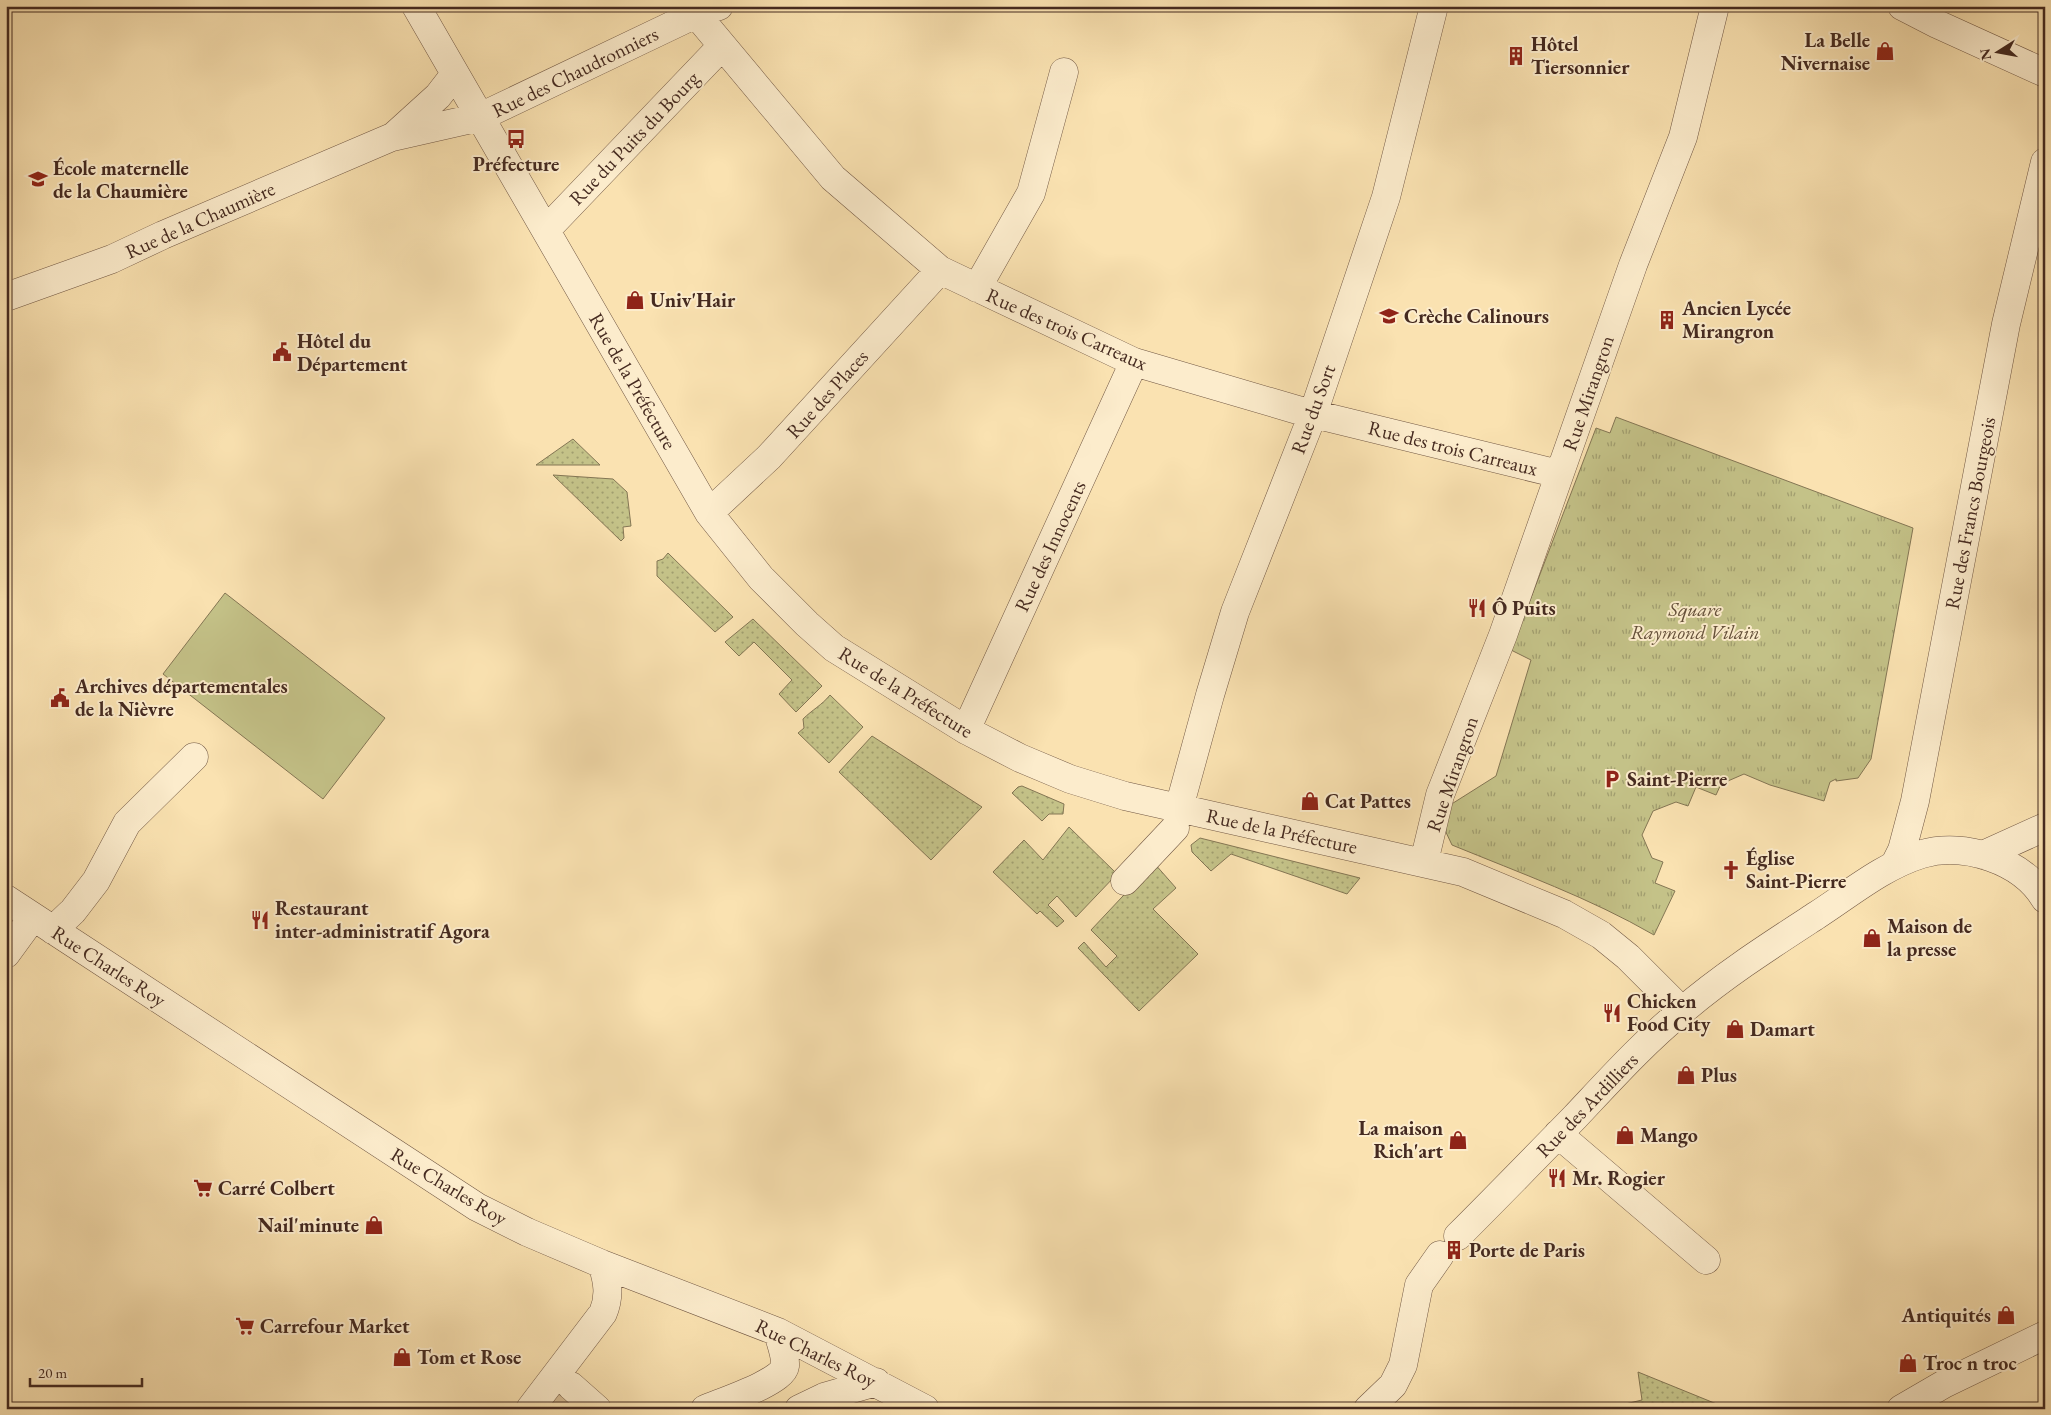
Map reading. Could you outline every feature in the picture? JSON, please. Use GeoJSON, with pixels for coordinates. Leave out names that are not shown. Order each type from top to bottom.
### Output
{"type":"FeatureCollection","features":[{"type":"Feature","properties":{"kind":"street","name":"Rue de la Préfecture"},"geometry":{"type":"LineString","coordinates":[[416,6],[709,513],[760,578],[834,648],[966,730],[1020,758],[1070,779],[1125,796],[1177,818],[1424,862],[1463,872],[1564,914],[1601,935],[1628,957],[1682,1011]]}},
{"type":"Feature","properties":{"kind":"street","name":"Rue du Sort"},"geometry":{"type":"LineString","coordinates":[[1177,818],[1210,695],[1235,612],[1312,414],[1386,197],[1434,6]]}},
{"type":"Feature","properties":{"kind":"street","name":"Rue Mirangron"},"geometry":{"type":"LineString","coordinates":[[1424,862],[1440,795],[1503,635],[1633,265],[1683,137],[1715,6]]}},
{"type":"Feature","properties":{"kind":"street"},"geometry":{"type":"LineString","coordinates":[[1902,6],[2045,73]]}},
{"type":"Feature","properties":{"kind":"street","name":"Rue des trois Carreaux"},"geometry":{"type":"LineString","coordinates":[[708,10],[722,46],[833,178],[940,270],[1134,362],[1312,414],[1559,474]]}},
{"type":"Feature","properties":{"kind":"street","name":"Rue des Chaudronniers"},"geometry":{"type":"LineString","coordinates":[[480,117],[708,10]]}},
{"type":"Feature","properties":{"kind":"street","name":"Rue du Puits du Bourg"},"geometry":{"type":"LineString","coordinates":[[546,230],[722,46]]}},
{"type":"Feature","properties":{"kind":"street"},"geometry":{"type":"LineString","coordinates":[[977,288],[1031,193],[1064,72]]}},
{"type":"Feature","properties":{"kind":"street","name":"Rue de la Chaumière"},"geometry":{"type":"LineString","coordinates":[[392,137],[438,96],[455,74]]}},
{"type":"Feature","properties":{"kind":"street","name":"Rue de la Chaumière"},"geometry":{"type":"LineString","coordinates":[[6,297],[112,259],[163,235],[392,137],[480,117]]}},
{"type":"Feature","properties":{"kind":"street","name":"Rue des Francs Bourgeois"},"geometry":{"type":"LineString","coordinates":[[1895,864],[1902,850],[1915,801],[2006,324],[2045,162]]}},
{"type":"Feature","properties":{"kind":"street","name":"Rue des Places"},"geometry":{"type":"LineString","coordinates":[[709,513],[769,457],[940,270]]}},
{"type":"Feature","properties":{"kind":"street","name":"Rue des Innocents"},"geometry":{"type":"LineString","coordinates":[[966,730],[1134,362]]}},
{"type":"Feature","properties":{"kind":"street"},"geometry":{"type":"LineString","coordinates":[[6,954],[43,924],[73,911],[96,881],[128,823],[194,757]]}},
{"type":"Feature","properties":{"kind":"street"},"geometry":{"type":"LineString","coordinates":[[1125,881],[1177,818]]}},
{"type":"Feature","properties":{"kind":"street"},"geometry":{"type":"LineString","coordinates":[[1983,855],[2045,827]]}},
{"type":"Feature","properties":{"kind":"street","name":"Rue des Ardilliers"},"geometry":{"type":"LineString","coordinates":[[1368,1409],[1393,1385],[1403,1364],[1419,1285],[1449,1245],[1615,1075],[1682,1011],[1770,946],[1895,864],[1923,854],[1942,850],[1965,850],[1983,855],[2005,863],[2027,879],[2043,894]]}},
{"type":"Feature","properties":{"kind":"street","name":"Rue Charles Roy"},"geometry":{"type":"LineString","coordinates":[[6,899],[477,1207],[527,1232],[602,1264],[778,1332],[925,1409]]}},
{"type":"Feature","properties":{"kind":"street"},"geometry":{"type":"LineString","coordinates":[[1558,1134],[1706,1260]]}},
{"type":"Feature","properties":{"kind":"street"},"geometry":{"type":"LineString","coordinates":[[530,1409],[603,1313],[609,1291],[602,1264]]}},
{"type":"Feature","properties":{"kind":"street"},"geometry":{"type":"LineString","coordinates":[[705,1409],[755,1389],[777,1378],[782,1373],[785,1365],[778,1332]]}},
{"type":"Feature","properties":{"kind":"street"},"geometry":{"type":"LineString","coordinates":[[1901,1409],[1944,1384],[2045,1335]]}},
{"type":"Feature","properties":{"kind":"street"},"geometry":{"type":"LineString","coordinates":[[799,1409],[824,1397],[876,1382]]}},
{"type":"Feature","properties":{"kind":"street"},"geometry":{"type":"LineString","coordinates":[[571,1386],[597,1409]]}},
{"type":"Feature","properties":{"kind":"green space","name":"Square Raymond Vilain"},"geometry":{"type":"Polygon","coordinates":[[[1616,417],[1913,528],[1871,759],[1858,778],[1836,781],[1836,779],[1830,782],[1824,801],[1770,785],[1744,774],[1721,784],[1716,795],[1696,787],[1688,806],[1676,802],[1653,811],[1642,835],[1652,858],[1663,862],[1655,883],[1675,891],[1654,935],[1605,909],[1452,845],[1444,828],[1450,805],[1496,776],[1531,660],[1511,650],[1596,428],[1610,433],[1616,417]]]}},
{"type":"Feature","properties":{"kind":"green space"},"geometry":{"type":"Polygon","coordinates":[[[573,439],[600,465],[536,465],[573,439]]]}},
{"type":"Feature","properties":{"kind":"green space"},"geometry":{"type":"Polygon","coordinates":[[[553,475],[613,479],[627,492],[631,526],[623,527],[624,538],[621,541],[553,475]]]}},
{"type":"Feature","properties":{"kind":"green space"},"geometry":{"type":"Polygon","coordinates":[[[668,553],[733,617],[715,632],[657,576],[657,561],[663,559],[668,553]]]}},
{"type":"Feature","properties":{"kind":"green space"},"geometry":{"type":"Polygon","coordinates":[[[225,593],[385,718],[323,799],[163,674],[225,593]]]}},
{"type":"Feature","properties":{"kind":"green space"},"geometry":{"type":"Polygon","coordinates":[[[753,619],[822,686],[796,712],[779,694],[792,680],[754,642],[739,656],[725,642],[753,619]]]}},
{"type":"Feature","properties":{"kind":"green space"},"geometry":{"type":"Polygon","coordinates":[[[830,695],[863,727],[829,763],[798,733],[804,728],[803,719],[830,695]]]}},
{"type":"Feature","properties":{"kind":"green space"},"geometry":{"type":"Polygon","coordinates":[[[872,736],[982,807],[931,860],[839,772],[872,736]]]}},
{"type":"Feature","properties":{"kind":"green space"},"geometry":{"type":"Polygon","coordinates":[[[1022,786],[1064,804],[1063,814],[1049,814],[1042,821],[1012,793],[1022,786]]]}},
{"type":"Feature","properties":{"kind":"green space"},"geometry":{"type":"Polygon","coordinates":[[[1069,827],[1117,874],[1076,917],[1057,896],[1048,905],[1064,921],[1057,927],[1040,911],[1037,914],[993,872],[1024,840],[1043,860],[1069,827]]]}},
{"type":"Feature","properties":{"kind":"green space"},"geometry":{"type":"Polygon","coordinates":[[[1200,838],[1360,878],[1347,894],[1231,854],[1211,871],[1192,852],[1191,845],[1200,838]]]}},
{"type":"Feature","properties":{"kind":"green space"},"geometry":{"type":"Polygon","coordinates":[[[1154,863],[1176,888],[1153,909],[1198,954],[1139,1011],[1078,948],[1084,942],[1106,967],[1117,956],[1091,930],[1154,863]]]}},
{"type":"Feature","properties":{"kind":"green space"},"geometry":{"type":"Polygon","coordinates":[[[1638,1372],[1729,1409],[1604,1409],[1642,1400],[1638,1372]]]}},
{"type":"Feature","properties":{"kind":"tunnel"},"geometry":{"type":"LineString","coordinates":[[558,1409],[571,1386]]}},
{"type":"Feature","properties":{"kind":"place","name":"La Belle Nivernaise"},"geometry":{"type":"Point","coordinates":[1885,51]}},
{"type":"Feature","properties":{"kind":"place","name":"Hôtel Tiersonnier"},"geometry":{"type":"Point","coordinates":[1516,56]}},
{"type":"Feature","properties":{"kind":"place","name":"Préfecture"},"geometry":{"type":"Point","coordinates":[516,139]}},
{"type":"Feature","properties":{"kind":"place","name":"École maternelle de la Chaumière"},"geometry":{"type":"Point","coordinates":[38,179]}},
{"type":"Feature","properties":{"kind":"place","name":"Univ'Hair"},"geometry":{"type":"Point","coordinates":[635,300]}},
{"type":"Feature","properties":{"kind":"place","name":"Crèche Calinours"},"geometry":{"type":"Point","coordinates":[1389,316]}},
{"type":"Feature","properties":{"kind":"place","name":"Ancien Lycée Mirangron"},"geometry":{"type":"Point","coordinates":[1667,320]}},
{"type":"Feature","properties":{"kind":"place","name":"Hôtel du Département"},"geometry":{"type":"Point","coordinates":[282,352]}},
{"type":"Feature","properties":{"kind":"place","name":"Ô Puits"},"geometry":{"type":"Point","coordinates":[1477,608]}},
{"type":"Feature","properties":{"kind":"place","name":"Archives départementales de la Nièvre"},"geometry":{"type":"Point","coordinates":[60,698]}},
{"type":"Feature","properties":{"kind":"place","name":"Saint-Pierre"},"geometry":{"type":"Point","coordinates":[1612,779]}},
{"type":"Feature","properties":{"kind":"place","name":"Cat Pattes"},"geometry":{"type":"Point","coordinates":[1310,801]}},
{"type":"Feature","properties":{"kind":"place","name":"Église Saint-Pierre"},"geometry":{"type":"Point","coordinates":[1731,870]}},
{"type":"Feature","properties":{"kind":"place","name":"Restaurant inter-administratif Agora"},"geometry":{"type":"Point","coordinates":[260,920]}},
{"type":"Feature","properties":{"kind":"place","name":"Maison de la presse"},"geometry":{"type":"Point","coordinates":[1872,938]}},
{"type":"Feature","properties":{"kind":"place","name":"Chicken Food City"},"geometry":{"type":"Point","coordinates":[1612,1013]}},
{"type":"Feature","properties":{"kind":"place","name":"Damart"},"geometry":{"type":"Point","coordinates":[1735,1029]}},
{"type":"Feature","properties":{"kind":"place","name":"Plus"},"geometry":{"type":"Point","coordinates":[1686,1075]}},
{"type":"Feature","properties":{"kind":"place","name":"Mango"},"geometry":{"type":"Point","coordinates":[1625,1135]}},
{"type":"Feature","properties":{"kind":"place","name":"La maison Rich'art"},"geometry":{"type":"Point","coordinates":[1458,1140]}},
{"type":"Feature","properties":{"kind":"place","name":"Mr. Rogier"},"geometry":{"type":"Point","coordinates":[1557,1178]}},
{"type":"Feature","properties":{"kind":"place","name":"Carré Colbert"},"geometry":{"type":"Point","coordinates":[203,1188]}},
{"type":"Feature","properties":{"kind":"place","name":"Nail'minute"},"geometry":{"type":"Point","coordinates":[374,1225]}},
{"type":"Feature","properties":{"kind":"place","name":"Porte de Paris"},"geometry":{"type":"Point","coordinates":[1454,1250]}},
{"type":"Feature","properties":{"kind":"place","name":"Antiquités"},"geometry":{"type":"Point","coordinates":[2006,1315]}},
{"type":"Feature","properties":{"kind":"place","name":"Carrefour Market"},"geometry":{"type":"Point","coordinates":[245,1326]}},
{"type":"Feature","properties":{"kind":"place","name":"Tom et Rose"},"geometry":{"type":"Point","coordinates":[402,1357]}},
{"type":"Feature","properties":{"kind":"place","name":"Troc n troc"},"geometry":{"type":"Point","coordinates":[1908,1363]}}]}
